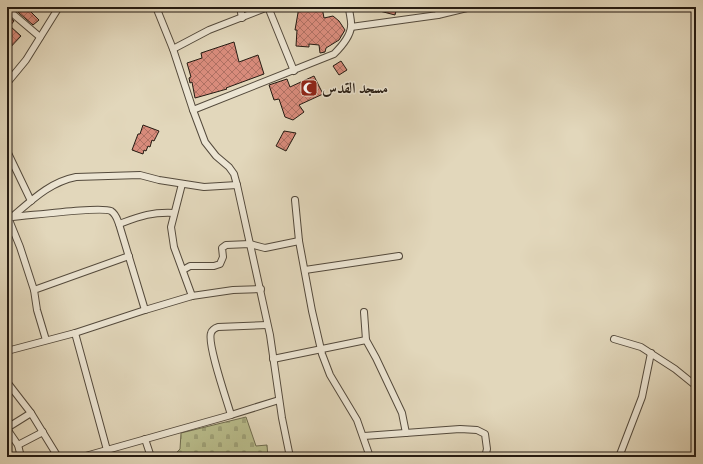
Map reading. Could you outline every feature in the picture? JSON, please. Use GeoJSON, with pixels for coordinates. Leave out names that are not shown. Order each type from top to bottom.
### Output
{"type":"FeatureCollection","features":[{"type":"Feature","properties":{"kind":"street"},"geometry":{"type":"LineString","coordinates":[[7,83],[26,60],[59,7]]}},
{"type":"Feature","properties":{"kind":"street"},"geometry":{"type":"LineString","coordinates":[[156,7],[205,142],[216,156],[229,167],[234,174],[238,185],[270,335],[279,400],[290,457]]}},
{"type":"Feature","properties":{"kind":"street"},"geometry":{"type":"LineString","coordinates":[[240,7],[242,18]]}},
{"type":"Feature","properties":{"kind":"street"},"geometry":{"type":"LineString","coordinates":[[172,49],[209,30],[268,7],[294,71]]}},
{"type":"Feature","properties":{"kind":"street"},"geometry":{"type":"LineString","coordinates":[[193,110],[334,54],[346,38],[351,27],[349,7]]}},
{"type":"Feature","properties":{"kind":"street"},"geometry":{"type":"LineString","coordinates":[[438,15],[439,7]]}},
{"type":"Feature","properties":{"kind":"street"},"geometry":{"type":"LineString","coordinates":[[351,27],[438,15],[471,7]]}},
{"type":"Feature","properties":{"kind":"street"},"geometry":{"type":"LineString","coordinates":[[7,9],[40,37]]}},
{"type":"Feature","properties":{"kind":"street"},"geometry":{"type":"LineString","coordinates":[[7,151],[31,201]]}},
{"type":"Feature","properties":{"kind":"street"},"geometry":{"type":"LineString","coordinates":[[9,217],[52,185],[67,178],[140,175],[204,187],[238,185]]}},
{"type":"Feature","properties":{"kind":"street"},"geometry":{"type":"LineString","coordinates":[[182,184],[171,227],[172,238],[192,296]]}},
{"type":"Feature","properties":{"kind":"street"},"geometry":{"type":"LineString","coordinates":[[295,200],[299,241],[312,311],[330,376],[350,408],[364,436],[370,457]]}},
{"type":"Feature","properties":{"kind":"street"},"geometry":{"type":"LineString","coordinates":[[9,217],[92,210],[107,210],[116,215],[145,310]]}},
{"type":"Feature","properties":{"kind":"street"},"geometry":{"type":"LineString","coordinates":[[119,224],[156,212],[174,213]]}},
{"type":"Feature","properties":{"kind":"street"},"geometry":{"type":"LineString","coordinates":[[9,217],[34,290],[37,310],[46,340]]}},
{"type":"Feature","properties":{"kind":"street"},"geometry":{"type":"LineString","coordinates":[[183,270],[190,266],[218,266],[222,261],[222,251],[224,246],[250,244],[265,248],[299,241]]}},
{"type":"Feature","properties":{"kind":"street"},"geometry":{"type":"LineString","coordinates":[[34,290],[129,256]]}},
{"type":"Feature","properties":{"kind":"street"},"geometry":{"type":"LineString","coordinates":[[305,270],[399,256]]}},
{"type":"Feature","properties":{"kind":"street"},"geometry":{"type":"LineString","coordinates":[[7,351],[75,333],[192,296],[233,290],[261,289]]}},
{"type":"Feature","properties":{"kind":"street"},"geometry":{"type":"LineString","coordinates":[[364,312],[366,340],[402,413],[406,433]]}},
{"type":"Feature","properties":{"kind":"street"},"geometry":{"type":"LineString","coordinates":[[231,415],[213,352],[211,333],[218,327],[267,324]]}},
{"type":"Feature","properties":{"kind":"street"},"geometry":{"type":"LineString","coordinates":[[75,333],[107,450]]}},
{"type":"Feature","properties":{"kind":"street"},"geometry":{"type":"LineString","coordinates":[[614,339],[634,344],[651,353],[675,368],[696,386]]}},
{"type":"Feature","properties":{"kind":"street"},"geometry":{"type":"LineString","coordinates":[[273,359],[366,340]]}},
{"type":"Feature","properties":{"kind":"street"},"geometry":{"type":"LineString","coordinates":[[619,457],[642,396],[651,353]]}},
{"type":"Feature","properties":{"kind":"street"},"geometry":{"type":"LineString","coordinates":[[7,382],[31,412],[58,457]]}},
{"type":"Feature","properties":{"kind":"street"},"geometry":{"type":"LineString","coordinates":[[82,457],[279,400]]}},
{"type":"Feature","properties":{"kind":"street"},"geometry":{"type":"LineString","coordinates":[[21,457],[18,445],[7,429],[31,412]]}},
{"type":"Feature","properties":{"kind":"street"},"geometry":{"type":"LineString","coordinates":[[364,436],[460,429],[477,430],[485,435],[487,449],[485,457]]}},
{"type":"Feature","properties":{"kind":"street"},"geometry":{"type":"LineString","coordinates":[[18,445],[43,432]]}},
{"type":"Feature","properties":{"kind":"street"},"geometry":{"type":"LineString","coordinates":[[146,439],[151,457]]}},
{"type":"Feature","properties":{"kind":"green space"},"geometry":{"type":"Polygon","coordinates":[[[246,417],[256,446],[267,445],[268,457],[177,457],[176,453],[180,449],[181,433],[246,417]]]}},
{"type":"Feature","properties":{"kind":"building"},"geometry":{"type":"Polygon","coordinates":[[[12,7],[26,7],[39,20],[33,25],[12,7]]]}},
{"type":"Feature","properties":{"kind":"building"},"geometry":{"type":"Polygon","coordinates":[[[299,7],[322,7],[324,18],[333,16],[339,21],[345,30],[339,40],[326,48],[325,52],[320,53],[319,45],[309,44],[309,47],[296,46],[297,30],[295,30],[299,7]]]}},
{"type":"Feature","properties":{"kind":"building"},"geometry":{"type":"Polygon","coordinates":[[[372,7],[397,7],[395,15],[372,9],[372,7]]]}},
{"type":"Feature","properties":{"kind":"building"},"geometry":{"type":"Polygon","coordinates":[[[7,15],[14,21],[10,26],[21,36],[7,51],[7,15]]]}},
{"type":"Feature","properties":{"kind":"building"},"geometry":{"type":"Polygon","coordinates":[[[234,42],[239,62],[258,55],[264,74],[226,88],[227,89],[195,98],[192,82],[190,83],[189,78],[191,77],[187,63],[202,58],[201,53],[234,42]]]}},
{"type":"Feature","properties":{"kind":"building"},"geometry":{"type":"Polygon","coordinates":[[[341,61],[347,70],[339,75],[333,66],[341,61]]]}},
{"type":"Feature","properties":{"kind":"building"},"geometry":{"type":"Polygon","coordinates":[[[314,76],[323,94],[299,105],[304,112],[293,120],[285,117],[279,99],[274,100],[269,85],[287,79],[290,87],[314,76]]]}},
{"type":"Feature","properties":{"kind":"building"},"geometry":{"type":"Polygon","coordinates":[[[143,125],[159,131],[154,141],[152,140],[150,147],[148,146],[146,151],[144,150],[143,154],[132,150],[143,125]]]}},
{"type":"Feature","properties":{"kind":"building"},"geometry":{"type":"Polygon","coordinates":[[[284,131],[296,133],[286,151],[276,146],[284,131]]]}},
{"type":"Feature","properties":{"kind":"place","name":"مسجد القدس"},"geometry":{"type":"Point","coordinates":[309,88]}}]}
